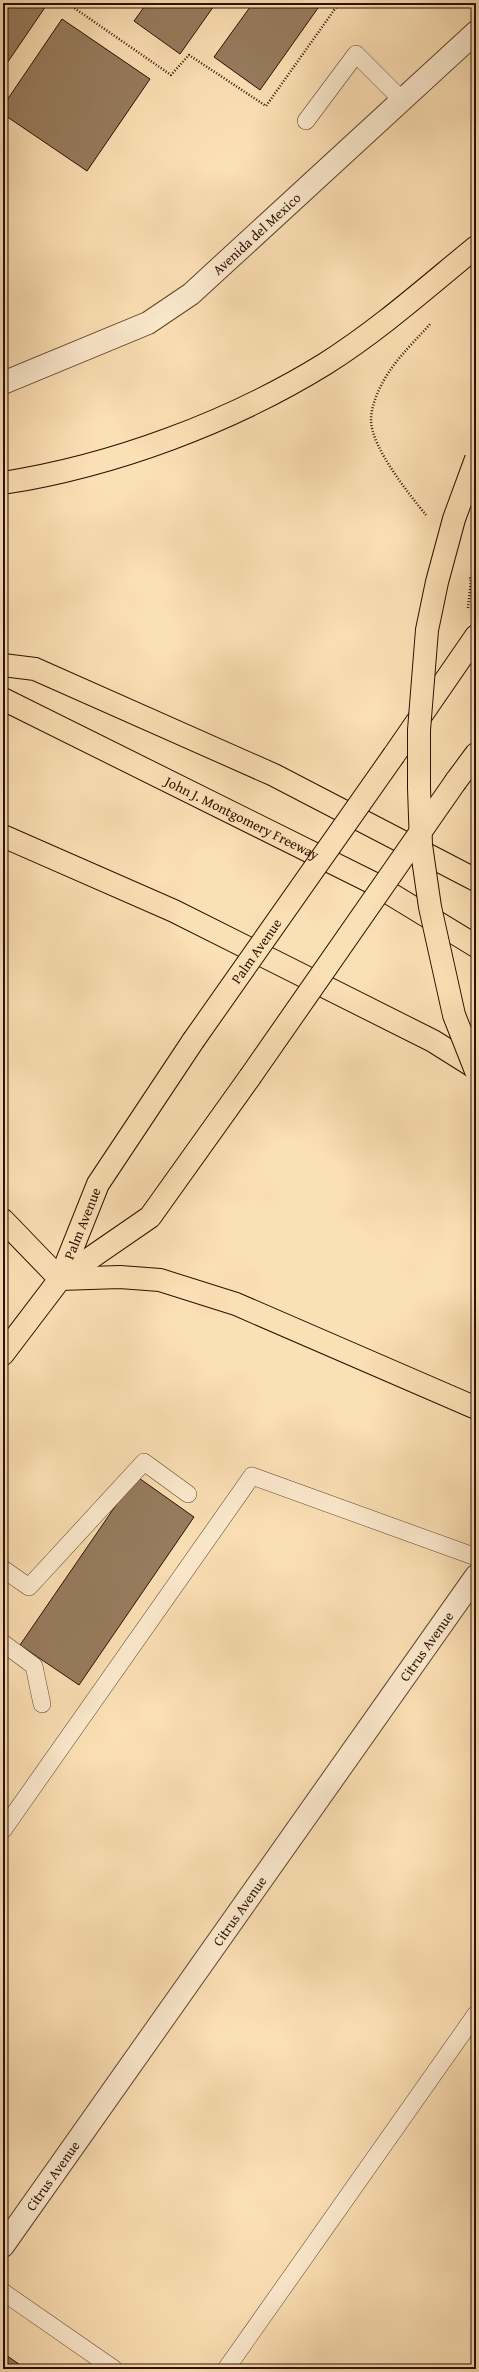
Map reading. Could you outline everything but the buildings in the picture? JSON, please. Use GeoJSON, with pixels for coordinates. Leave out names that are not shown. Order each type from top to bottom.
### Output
{"type":"FeatureCollection","features":[{"type":"Feature","properties":{"kind":"main road"},"geometry":{"type":"LineString","coordinates":[[3,483],[39,478],[142,448],[242,409],[325,363],[404,307],[476,247]]}},
{"type":"Feature","properties":{"kind":"main road"},"geometry":{"type":"LineString","coordinates":[[476,459],[454,519],[437,582],[427,630],[419,730],[421,845],[430,907],[454,1015],[476,1070]]}},
{"type":"Feature","properties":{"kind":"main road","name":"Palm Avenue"},"geometry":{"type":"LineString","coordinates":[[3,1354],[60,1279],[98,1184],[193,1041],[476,636]]}},
{"type":"Feature","properties":{"kind":"main road"},"geometry":{"type":"LineString","coordinates":[[3,665],[35,669],[274,775],[476,880]]}},
{"type":"Feature","properties":{"kind":"main road","name":"John J. Montgomery Freeway"},"geometry":{"type":"LineString","coordinates":[[3,699],[370,882],[476,946]]}},
{"type":"Feature","properties":{"kind":"main road","name":"Palm Avenue"},"geometry":{"type":"LineString","coordinates":[[60,1279],[150,1217],[476,754]]}},
{"type":"Feature","properties":{"kind":"main road"},"geometry":{"type":"LineString","coordinates":[[3,836],[174,911],[433,1041],[476,1070]]}},
{"type":"Feature","properties":{"kind":"main road"},"geometry":{"type":"LineString","coordinates":[[3,1220],[60,1279],[120,1277],[160,1280],[236,1304],[476,1408]]}},
{"type":"Feature","properties":{"kind":"street","name":"Avenida del Mexico"},"geometry":{"type":"LineString","coordinates":[[3,384],[148,323],[191,294],[476,32]]}},
{"type":"Feature","properties":{"kind":"street","name":"Citrus Avenue"},"geometry":{"type":"LineString","coordinates":[[3,2246],[476,1576]]}},
{"type":"Feature","properties":{"kind":"lane"},"geometry":{"type":"LineString","coordinates":[[306,121],[356,54],[401,100]]}},
{"type":"Feature","properties":{"kind":"lane"},"geometry":{"type":"LineString","coordinates":[[3,1569],[29,1587],[144,1462],[188,1494]]}},
{"type":"Feature","properties":{"kind":"lane"},"geometry":{"type":"LineString","coordinates":[[3,1830],[252,1476],[476,1557]]}},
{"type":"Feature","properties":{"kind":"lane"},"geometry":{"type":"LineString","coordinates":[[3,1643],[34,1666],[42,1704]]}},
{"type":"Feature","properties":{"kind":"lane"},"geometry":{"type":"LineString","coordinates":[[226,2369],[476,2014]]}},
{"type":"Feature","properties":{"kind":"lane"},"geometry":{"type":"LineString","coordinates":[[3,2292],[114,2369]]}},
{"type":"Feature","properties":{"kind":"path"},"geometry":{"type":"LineString","coordinates":[[67,3],[171,75],[188,55],[266,106],[337,6],[332,3]]}},
{"type":"Feature","properties":{"kind":"path"},"geometry":{"type":"LineString","coordinates":[[427,516],[404,488],[377,443],[371,421],[377,393],[391,369],[434,320]]}},
{"type":"Feature","properties":{"kind":"path"},"geometry":{"type":"LineString","coordinates":[[468,574],[471,580],[468,610]]}}]}
